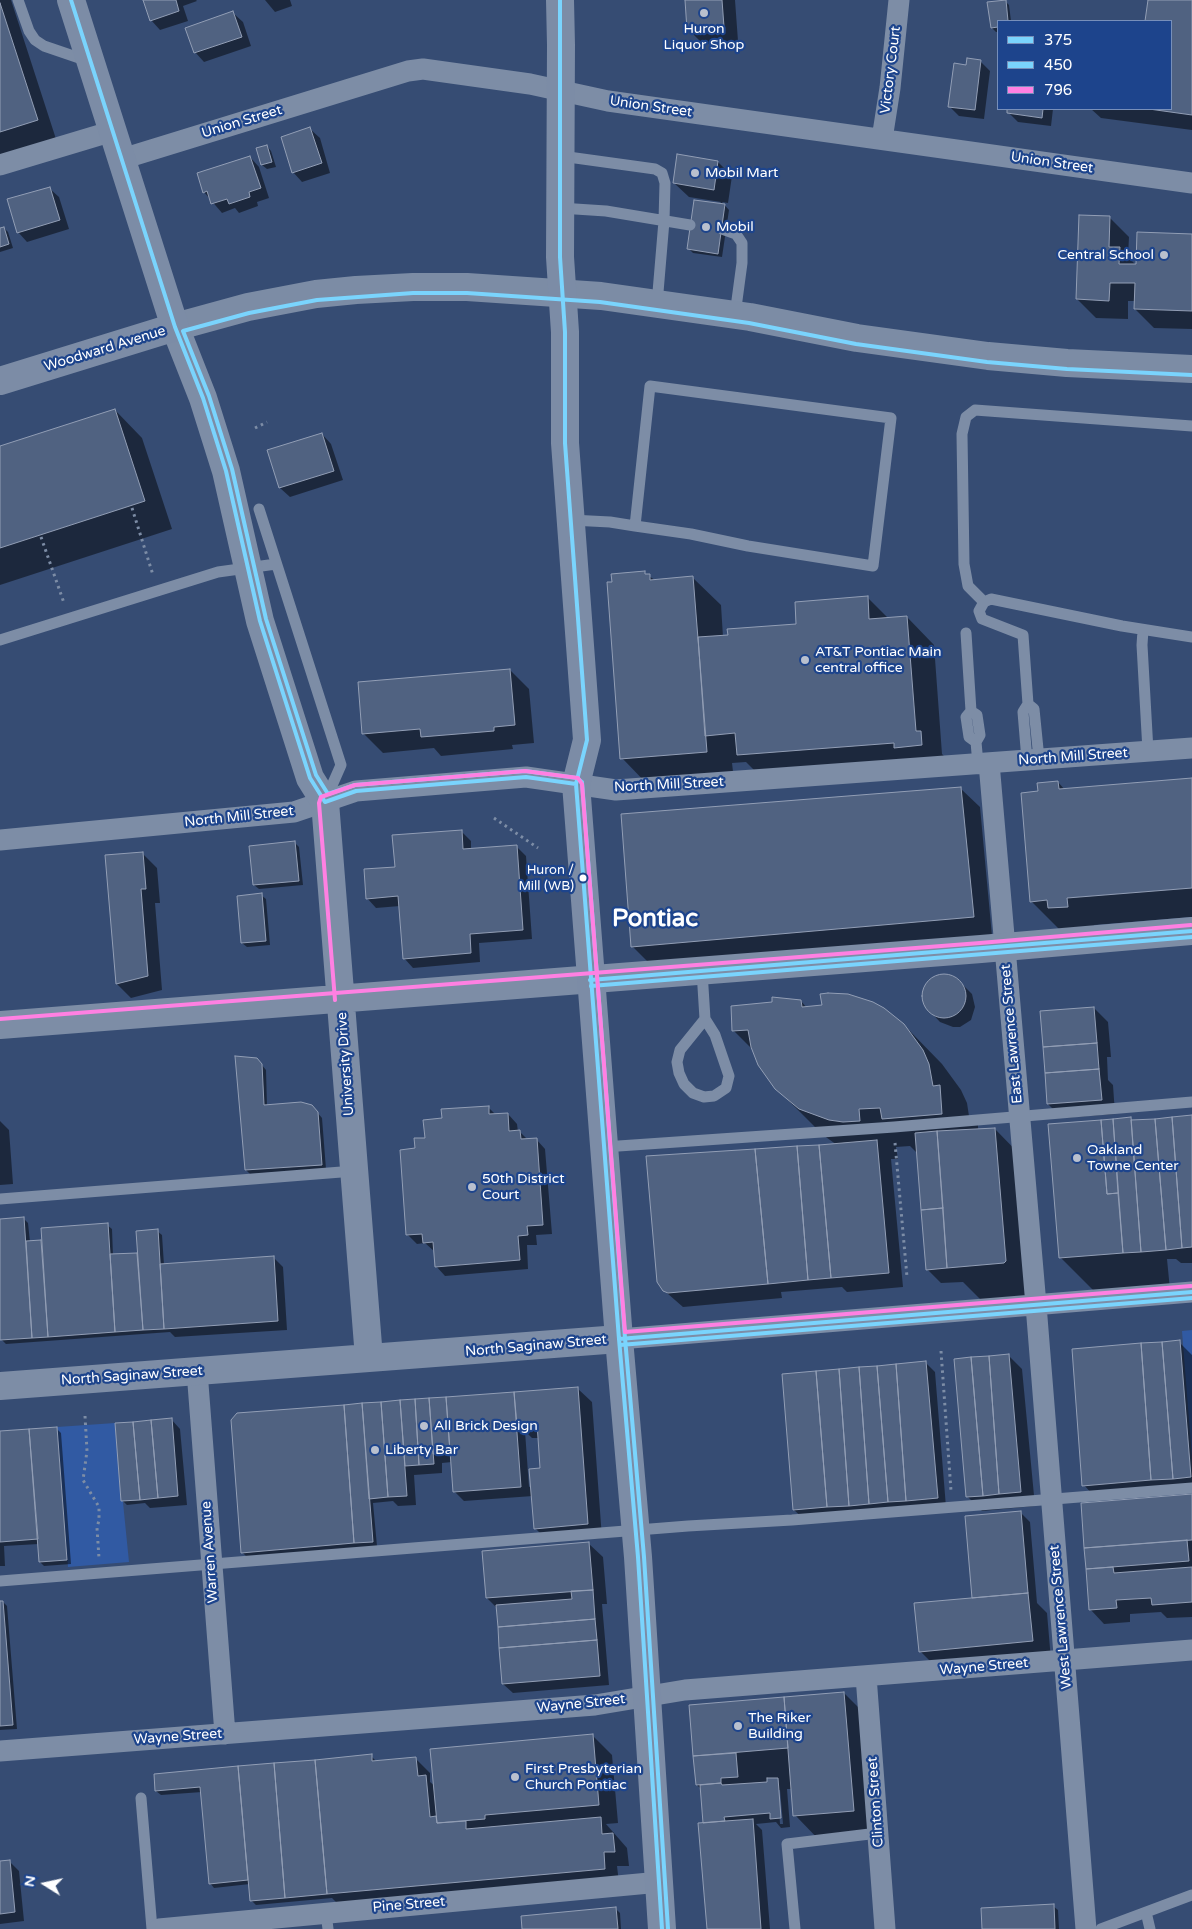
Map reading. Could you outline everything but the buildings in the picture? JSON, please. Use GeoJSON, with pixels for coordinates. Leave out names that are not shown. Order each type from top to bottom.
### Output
{"type":"FeatureCollection","features":[{"type":"Feature","properties":{"kind":"highway","name":"University Drive"},"geometry":{"type":"LineString","coordinates":[[71,0],[175,327]]}},
{"type":"Feature","properties":{"kind":"highway"},"geometry":{"type":"LineString","coordinates":[[560,0],[562,91],[560,208],[565,332],[565,443],[587,740],[576,784],[590,980],[636,1531],[662,1929]]}},
{"type":"Feature","properties":{"kind":"highway","name":"Woodward Avenue"},"geometry":{"type":"LineString","coordinates":[[0,381],[175,327]]}},
{"type":"Feature","properties":{"kind":"main road","name":"Woodward Avenue"},"geometry":{"type":"LineString","coordinates":[[175,327],[276,301],[356,290],[449,287],[601,296],[735,316],[857,338],[988,356],[1067,363],[1192,369]]}},
{"type":"Feature","properties":{"kind":"street","name":"Victory Court"},"geometry":{"type":"LineString","coordinates":[[882,139],[890,88],[899,0]]}},
{"type":"Feature","properties":{"kind":"street","name":"Union Street"},"geometry":{"type":"LineString","coordinates":[[122,159],[416,69],[430,69],[530,84],[608,101],[1192,183]]}},
{"type":"Feature","properties":{"kind":"street"},"geometry":{"type":"LineString","coordinates":[[0,165],[113,131]]}},
{"type":"Feature","properties":{"kind":"street","name":"University Drive"},"geometry":{"type":"LineString","coordinates":[[175,327],[203,398],[226,471],[260,621],[310,778],[325,802],[370,1358]]}},
{"type":"Feature","properties":{"kind":"street","name":"North Mill Street"},"geometry":{"type":"LineString","coordinates":[[0,840],[294,812],[356,791],[526,777],[616,790],[1192,748]]}},
{"type":"Feature","properties":{"kind":"street","name":"East Lawrence Street"},"geometry":{"type":"LineString","coordinates":[[983,763],[1004,946],[1036,1304]]}},
{"type":"Feature","properties":{"kind":"street"},"geometry":{"type":"LineString","coordinates":[[0,1025],[590,980],[1192,931]]}},
{"type":"Feature","properties":{"kind":"street","name":"North Saginaw Street"},"geometry":{"type":"LineString","coordinates":[[0,1386],[619,1339],[1192,1292]]}},
{"type":"Feature","properties":{"kind":"street","name":"West Lawrence Street"},"geometry":{"type":"LineString","coordinates":[[1036,1304],[1086,1929]]}},
{"type":"Feature","properties":{"kind":"street","name":"Warren Avenue"},"geometry":{"type":"LineString","coordinates":[[197,1371],[225,1734]]}},
{"type":"Feature","properties":{"kind":"street","name":"Wayne Street"},"geometry":{"type":"LineString","coordinates":[[0,1751],[595,1705],[685,1690],[1192,1650]]}},
{"type":"Feature","properties":{"kind":"street","name":"Clinton Street"},"geometry":{"type":"LineString","coordinates":[[866,1676],[885,1929]]}},
{"type":"Feature","properties":{"kind":"street","name":"Pine Street"},"geometry":{"type":"LineString","coordinates":[[159,1929],[327,1921],[660,1882]]}},
{"type":"Feature","properties":{"kind":"lane"},"geometry":{"type":"LineString","coordinates":[[18,0],[29,31],[35,40],[44,46],[91,63]]}},
{"type":"Feature","properties":{"kind":"lane"},"geometry":{"type":"LineString","coordinates":[[561,156],[655,169],[662,173],[665,183],[664,221],[657,304]]}},
{"type":"Feature","properties":{"kind":"lane"},"geometry":{"type":"LineString","coordinates":[[560,208],[606,211],[690,225]]}},
{"type":"Feature","properties":{"kind":"lane"},"geometry":{"type":"LineString","coordinates":[[722,229],[736,234],[742,244],[742,263],[735,316]]}},
{"type":"Feature","properties":{"kind":"lane"},"geometry":{"type":"LineString","coordinates":[[571,520],[610,522],[635,526],[691,534],[748,546],[873,566],[891,418],[650,386],[635,526]]}},
{"type":"Feature","properties":{"kind":"lane"},"geometry":{"type":"LineString","coordinates":[[984,602],[968,586],[964,564],[962,434],[966,417],[976,410],[1192,426]]}},
{"type":"Feature","properties":{"kind":"lane"},"geometry":{"type":"LineString","coordinates":[[259,509],[341,765],[325,802]]}},
{"type":"Feature","properties":{"kind":"lane"},"geometry":{"type":"LineString","coordinates":[[0,640],[213,573],[276,564]]}},
{"type":"Feature","properties":{"kind":"lane"},"geometry":{"type":"LineString","coordinates":[[1033,760],[1023,712],[1028,704],[1023,635],[982,619],[979,611],[984,602],[991,599],[1143,630],[1192,637]]}},
{"type":"Feature","properties":{"kind":"lane"},"geometry":{"type":"LineString","coordinates":[[1143,630],[1142,645],[1148,751]]}},
{"type":"Feature","properties":{"kind":"lane"},"geometry":{"type":"LineString","coordinates":[[966,633],[971,711],[977,715],[980,736],[976,742],[983,763]]}},
{"type":"Feature","properties":{"kind":"lane"},"geometry":{"type":"LineString","coordinates":[[702,971],[706,1019],[715,1035],[729,1076],[726,1088],[714,1096],[704,1097],[693,1093],[684,1084],[677,1062],[683,1045],[706,1019]]}},
{"type":"Feature","properties":{"kind":"lane"},"geometry":{"type":"LineString","coordinates":[[604,1147],[894,1127],[1192,1102]]}},
{"type":"Feature","properties":{"kind":"lane"},"geometry":{"type":"LineString","coordinates":[[0,1199],[354,1172]]}},
{"type":"Feature","properties":{"kind":"lane"},"geometry":{"type":"LineString","coordinates":[[0,1581],[1192,1488]]}},
{"type":"Feature","properties":{"kind":"lane"},"geometry":{"type":"LineString","coordinates":[[141,1798],[152,1929]]}},
{"type":"Feature","properties":{"kind":"lane"},"geometry":{"type":"LineString","coordinates":[[795,1929],[786,1844],[878,1833]]}},
{"type":"Feature","properties":{"kind":"lane"},"geometry":{"type":"LineString","coordinates":[[1101,1929],[1192,1895]]}},
{"type":"Feature","properties":{"kind":"lane"},"geometry":{"type":"LineString","coordinates":[[1146,1912],[1150,1929]]}},
{"type":"Feature","properties":{"kind":"path"},"geometry":{"type":"LineString","coordinates":[[255,428],[267,422]]}},
{"type":"Feature","properties":{"kind":"path"},"geometry":{"type":"LineString","coordinates":[[132,508],[153,575]]}},
{"type":"Feature","properties":{"kind":"path"},"geometry":{"type":"LineString","coordinates":[[41,537],[64,604]]}},
{"type":"Feature","properties":{"kind":"path"},"geometry":{"type":"LineString","coordinates":[[494,818],[538,848]]}},
{"type":"Feature","properties":{"kind":"path"},"geometry":{"type":"LineString","coordinates":[[894,1127],[907,1277]]}},
{"type":"Feature","properties":{"kind":"path"},"geometry":{"type":"LineString","coordinates":[[941,1351],[952,1507]]}},
{"type":"Feature","properties":{"kind":"path"},"geometry":{"type":"LineString","coordinates":[[85,1416],[87,1452],[83,1480],[99,1507],[97,1528],[101,1573]]}},
{"type":"Feature","properties":{"kind":"shaded area"},"geometry":{"type":"Polygon","coordinates":[[[1192,1330],[1192,1457],[1182,1331],[1192,1330]]]}},
{"type":"Feature","properties":{"kind":"shaded area"},"geometry":{"type":"Polygon","coordinates":[[[115,1423],[129,1562],[68,1567],[57,1427],[115,1423]]]}},
{"type":"Feature","properties":{"kind":"transit line","name":"375"},"geometry":{"type":"LineString","coordinates":[[71,0],[175,327],[203,398],[226,471],[260,621],[310,778],[325,802],[356,791],[526,777],[576,784]]}},
{"type":"Feature","properties":{"kind":"transit line","name":"375"},"geometry":{"type":"LineString","coordinates":[[560,0],[560,257],[565,332],[565,443],[587,740],[576,784],[619,1339],[638,1557],[662,1929]]}},
{"type":"Feature","properties":{"kind":"transit line","name":"450"},"geometry":{"type":"LineString","coordinates":[[668,1929],[644,1557],[582,782],[577,778],[525,771],[355,785],[328,794],[316,775],[266,619],[232,469],[209,396],[183,331],[249,313],[317,300],[413,293],[467,293],[600,302],[749,323],[856,344],[987,362],[1067,369],[1192,375]]}},
{"type":"Feature","properties":{"kind":"transit line","name":"796"},"geometry":{"type":"LineString","coordinates":[[335,1000],[319,803],[321,797],[355,785],[525,771],[578,778],[582,784],[625,1332],[1191,1286]]}},
{"type":"Feature","properties":{"kind":"transit line","name":"796"},"geometry":{"type":"LineString","coordinates":[[0,1019],[1191,925]]}},
{"type":"Feature","properties":{"kind":"transit line","name":"375"},"geometry":{"type":"LineString","coordinates":[[590,980],[1192,931]]}},
{"type":"Feature","properties":{"kind":"transit line","name":"450"},"geometry":{"type":"LineString","coordinates":[[591,986],[1192,937]]}},
{"type":"Feature","properties":{"kind":"transit line","name":"375"},"geometry":{"type":"LineString","coordinates":[[619,1339],[1192,1292]]}},
{"type":"Feature","properties":{"kind":"transit line","name":"450"},"geometry":{"type":"LineString","coordinates":[[620,1345],[1192,1298]]}},
{"type":"Feature","properties":{"kind":"place","name":"Huron Liquor Shop"},"geometry":{"type":"Point","coordinates":[704,13]}},
{"type":"Feature","properties":{"kind":"place","name":"Mobil Mart"},"geometry":{"type":"Point","coordinates":[695,173]}},
{"type":"Feature","properties":{"kind":"place","name":"Mobil"},"geometry":{"type":"Point","coordinates":[706,227]}},
{"type":"Feature","properties":{"kind":"place","name":"Central School"},"geometry":{"type":"Point","coordinates":[1164,255]}},
{"type":"Feature","properties":{"kind":"place","name":"AT&T Pontiac Main central office"},"geometry":{"type":"Point","coordinates":[805,660]}},
{"type":"Feature","properties":{"kind":"place","name":"Huron / Mill (WB)"},"geometry":{"type":"Point","coordinates":[583,878]}},
{"type":"Feature","properties":{"kind":"place","name":"Oakland Towne Center"},"geometry":{"type":"Point","coordinates":[1077,1158]}},
{"type":"Feature","properties":{"kind":"place","name":"50th District Court"},"geometry":{"type":"Point","coordinates":[472,1187]}},
{"type":"Feature","properties":{"kind":"place","name":"All Brick Design"},"geometry":{"type":"Point","coordinates":[424,1426]}},
{"type":"Feature","properties":{"kind":"place","name":"Liberty Bar"},"geometry":{"type":"Point","coordinates":[375,1450]}},
{"type":"Feature","properties":{"kind":"place","name":"The Riker Building"},"geometry":{"type":"Point","coordinates":[738,1726]}},
{"type":"Feature","properties":{"kind":"place","name":"First Presbyterian Church Pontiac"},"geometry":{"type":"Point","coordinates":[515,1777]}},
{"type":"Feature","properties":{"kind":"district","name":"Pontiac"},"geometry":{"type":"Point","coordinates":[655,920]}}]}
